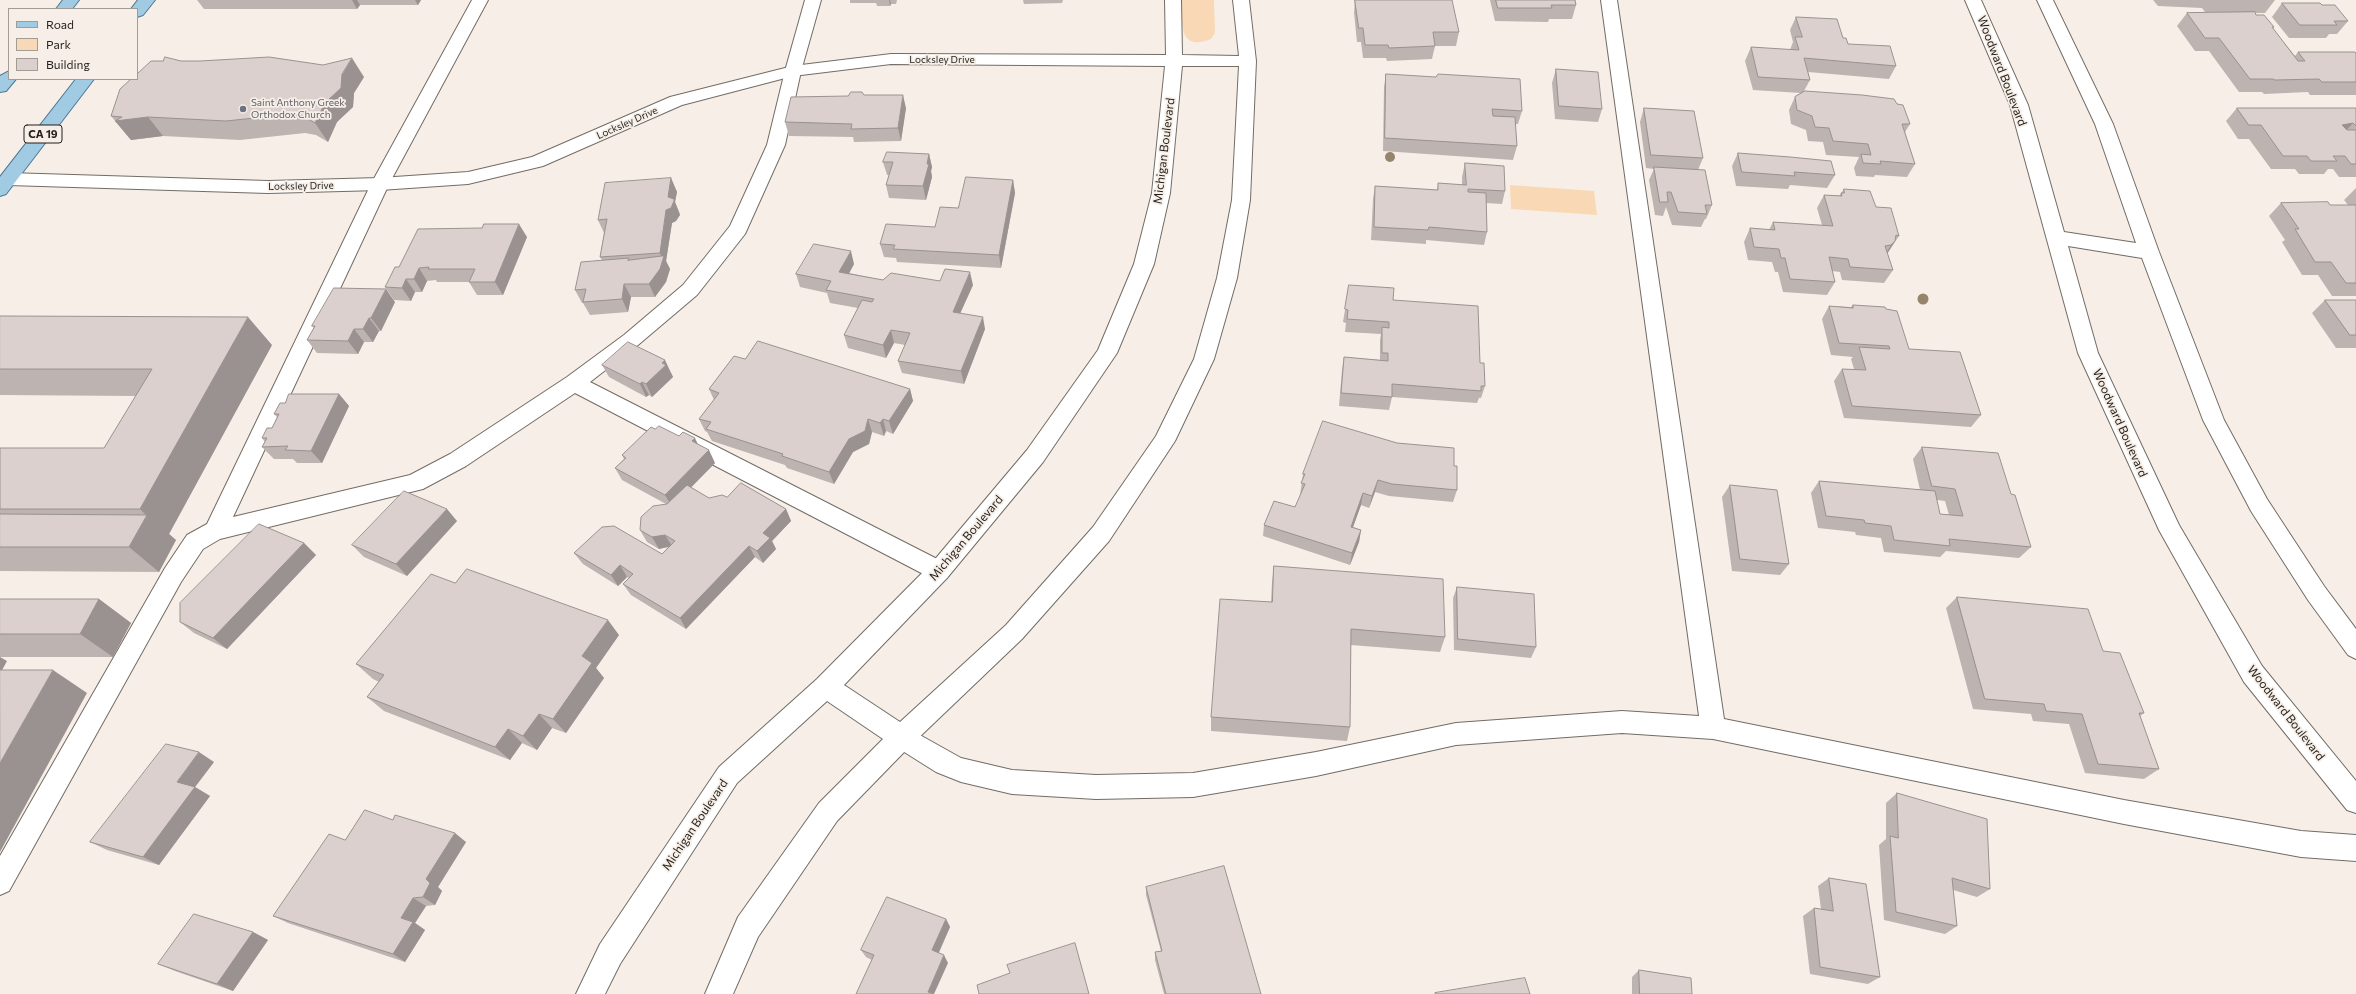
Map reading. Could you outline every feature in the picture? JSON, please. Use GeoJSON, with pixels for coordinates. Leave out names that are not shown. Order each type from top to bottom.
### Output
{"type":"FeatureCollection","features":[{"type":"Feature","properties":{"kind":"main road"},"geometry":{"type":"LineString","coordinates":[[65,8],[71,0]]}},
{"type":"Feature","properties":{"kind":"main road"},"geometry":{"type":"LineString","coordinates":[[138,11],[147,0]]}},
{"type":"Feature","properties":{"kind":"main road"},"geometry":{"type":"LineString","coordinates":[[0,87],[8,77]]}},
{"type":"Feature","properties":{"kind":"main road","name":"CA 19"},"geometry":{"type":"LineString","coordinates":[[4,184],[85,80]]}},
{"type":"Feature","properties":{"kind":"street"},"geometry":{"type":"LineString","coordinates":[[215,531],[380,184],[480,0]]}},
{"type":"Feature","properties":{"kind":"street"},"geometry":{"type":"LineString","coordinates":[[0,882],[187,552],[195,542],[215,531],[415,483],[458,460],[574,383],[631,340],[690,290],[738,229],[776,145],[793,71],[813,0]]}},
{"type":"Feature","properties":{"kind":"street","name":"Michigan Boulevard"},"geometry":{"type":"LineString","coordinates":[[590,994],[610,954],[728,775],[826,687],[940,571],[1035,456],[1107,353],[1144,264],[1161,193],[1174,60],[1173,0]]}},
{"type":"Feature","properties":{"kind":"street"},"geometry":{"type":"LineString","coordinates":[[719,994],[748,927],[828,812],[902,737],[1014,632],[1096,540],[1164,441],[1204,359],[1227,278],[1241,200],[1248,61],[1241,0]]}},
{"type":"Feature","properties":{"kind":"street"},"geometry":{"type":"LineString","coordinates":[[1608,0],[1713,728]]}},
{"type":"Feature","properties":{"kind":"street","name":"Woodward Boulevard"},"geometry":{"type":"LineString","coordinates":[[1973,0],[2018,106],[2088,353],[2170,530],[2253,674],[2356,801]]}},
{"type":"Feature","properties":{"kind":"street"},"geometry":{"type":"LineString","coordinates":[[2045,0],[2104,124],[2149,252],[2214,420],[2259,505],[2316,593],[2356,648]]}},
{"type":"Feature","properties":{"kind":"street","name":"Locksley Drive"},"geometry":{"type":"LineString","coordinates":[[4,184],[268,187],[380,184],[468,178],[537,162],[676,101],[793,71],[891,60],[1248,61]]}},
{"type":"Feature","properties":{"kind":"street"},"geometry":{"type":"LineString","coordinates":[[2056,237],[2149,252]]}},
{"type":"Feature","properties":{"kind":"street"},"geometry":{"type":"LineString","coordinates":[[574,383],[940,571]]}},
{"type":"Feature","properties":{"kind":"street"},"geometry":{"type":"LineString","coordinates":[[826,687],[945,764],[961,770],[1012,782],[1096,787],[1193,785],[1316,764],[1456,734],[1622,722],[1713,728],[2124,812],[2301,844],[2356,848]]}},
{"type":"Feature","properties":{"kind":"green space"},"geometry":{"type":"Polygon","coordinates":[[[1182,0],[1214,0],[1215,33],[1211,39],[1193,42],[1187,38],[1182,26],[1182,0]]]}},
{"type":"Feature","properties":{"kind":"green space"},"geometry":{"type":"Polygon","coordinates":[[[1510,185],[1594,191],[1597,215],[1511,209],[1510,185]]]}},
{"type":"Feature","properties":{"kind":"building"},"geometry":{"type":"Polygon","coordinates":[[[1355,0],[1452,0],[1459,32],[1433,32],[1435,46],[1389,48],[1388,45],[1365,45],[1363,28],[1359,28],[1355,0]]]}},
{"type":"Feature","properties":{"kind":"building"},"geometry":{"type":"Polygon","coordinates":[[[1496,0],[1575,0],[1576,5],[1551,5],[1552,8],[1498,8],[1496,0]]]}},
{"type":"Feature","properties":{"kind":"building"},"geometry":{"type":"Polygon","coordinates":[[[2282,3],[2320,3],[2322,5],[2335,5],[2348,21],[2334,21],[2337,25],[2300,25],[2282,3]]]}},
{"type":"Feature","properties":{"kind":"building"},"geometry":{"type":"Polygon","coordinates":[[[2255,12],[2256,15],[2264,15],[2298,61],[2305,61],[2298,52],[2355,52],[2356,82],[2322,82],[2319,79],[2250,79],[2219,38],[2205,38],[2187,13],[2255,12]]]}},
{"type":"Feature","properties":{"kind":"building"},"geometry":{"type":"Polygon","coordinates":[[[1796,17],[1837,19],[1843,38],[1846,38],[1848,44],[1890,46],[1896,66],[1804,58],[1810,80],[1758,77],[1751,47],[1799,50],[1795,37],[1802,37],[1796,17]]]}},
{"type":"Feature","properties":{"kind":"building"},"geometry":{"type":"Polygon","coordinates":[[[165,57],[181,61],[200,61],[269,57],[323,65],[352,58],[342,74],[341,88],[325,103],[315,123],[303,116],[292,114],[226,121],[148,117],[115,121],[122,117],[111,116],[120,89],[130,80],[138,80],[138,73],[151,61],[163,61],[165,57]]]}},
{"type":"Feature","properties":{"kind":"building"},"geometry":{"type":"Polygon","coordinates":[[[1556,69],[1598,72],[1602,109],[1559,106],[1556,69]]]}},
{"type":"Feature","properties":{"kind":"building"},"geometry":{"type":"Polygon","coordinates":[[[1386,74],[1436,77],[1438,74],[1520,79],[1522,111],[1492,109],[1493,116],[1515,117],[1517,146],[1385,138],[1386,74]]]}},
{"type":"Feature","properties":{"kind":"building"},"geometry":{"type":"Polygon","coordinates":[[[1805,91],[1894,99],[1897,104],[1903,105],[1910,124],[1902,124],[1915,164],[1880,161],[1881,164],[1863,163],[1861,154],[1871,155],[1868,144],[1833,141],[1829,128],[1815,127],[1812,116],[1797,110],[1795,97],[1805,91]]]}},
{"type":"Feature","properties":{"kind":"building"},"geometry":{"type":"Polygon","coordinates":[[[851,92],[862,92],[864,95],[903,95],[898,128],[851,129],[852,124],[785,122],[791,97],[848,96],[851,92]]]}},
{"type":"Feature","properties":{"kind":"building"},"geometry":{"type":"Polygon","coordinates":[[[1644,108],[1694,111],[1703,158],[1651,155],[1644,108]]]}},
{"type":"Feature","properties":{"kind":"building"},"geometry":{"type":"Polygon","coordinates":[[[2237,108],[2356,108],[2356,126],[2353,123],[2342,125],[2347,130],[2356,130],[2356,164],[2351,164],[2345,156],[2333,156],[2337,161],[2311,161],[2307,156],[2283,156],[2261,125],[2249,125],[2237,108]]]}},
{"type":"Feature","properties":{"kind":"building"},"geometry":{"type":"Polygon","coordinates":[[[887,152],[929,154],[927,164],[929,164],[923,186],[886,185],[893,162],[883,162],[887,152]]]}},
{"type":"Feature","properties":{"kind":"building"},"geometry":{"type":"Polygon","coordinates":[[[1738,153],[1831,161],[1835,175],[1794,172],[1795,176],[1742,172],[1738,153]]]}},
{"type":"Feature","properties":{"kind":"building"},"geometry":{"type":"Polygon","coordinates":[[[1465,163],[1504,166],[1505,191],[1468,189],[1468,192],[1486,193],[1487,232],[1429,227],[1428,230],[1374,227],[1375,186],[1438,190],[1438,183],[1466,185],[1465,163]]]}},
{"type":"Feature","properties":{"kind":"building"},"geometry":{"type":"Polygon","coordinates":[[[1654,167],[1705,170],[1712,205],[1705,205],[1707,214],[1678,212],[1671,192],[1667,192],[1668,202],[1660,202],[1654,167]]]}},
{"type":"Feature","properties":{"kind":"building"},"geometry":{"type":"Polygon","coordinates":[[[966,177],[1013,180],[999,255],[893,249],[895,245],[880,244],[886,224],[935,227],[940,207],[958,208],[966,177]]]}},
{"type":"Feature","properties":{"kind":"building"},"geometry":{"type":"Polygon","coordinates":[[[671,178],[668,197],[674,199],[674,201],[671,208],[666,210],[660,253],[600,257],[607,219],[598,220],[605,183],[671,178]]]}},
{"type":"Feature","properties":{"kind":"building"},"geometry":{"type":"Polygon","coordinates":[[[1844,189],[1870,191],[1876,207],[1891,208],[1899,236],[1896,235],[1895,241],[1891,245],[1885,246],[1893,270],[1850,267],[1848,259],[1829,257],[1835,282],[1790,279],[1785,258],[1781,258],[1779,249],[1754,247],[1750,228],[1775,230],[1773,222],[1833,226],[1824,195],[1842,196],[1841,193],[1844,193],[1844,189]]]}},
{"type":"Feature","properties":{"kind":"building"},"geometry":{"type":"Polygon","coordinates":[[[2328,202],[2330,205],[2356,205],[2356,283],[2346,283],[2331,262],[2315,262],[2295,229],[2299,229],[2281,203],[2328,202]]]}},
{"type":"Feature","properties":{"kind":"building"},"geometry":{"type":"Polygon","coordinates":[[[484,224],[519,224],[495,282],[469,282],[475,269],[428,269],[429,267],[419,268],[414,279],[406,279],[402,288],[385,287],[395,267],[399,267],[418,229],[482,228],[484,224]]]}},
{"type":"Feature","properties":{"kind":"building"},"geometry":{"type":"Polygon","coordinates":[[[814,244],[851,251],[839,272],[883,280],[891,273],[940,281],[945,269],[970,272],[953,312],[983,317],[961,371],[898,361],[910,333],[891,330],[883,345],[844,335],[862,300],[872,302],[874,299],[826,290],[831,281],[796,274],[814,244]]]}},
{"type":"Feature","properties":{"kind":"building"},"geometry":{"type":"Polygon","coordinates":[[[664,256],[660,269],[649,284],[624,284],[622,299],[583,302],[586,289],[575,290],[581,262],[629,258],[628,260],[664,256]]]}},
{"type":"Feature","properties":{"kind":"building"},"geometry":{"type":"Polygon","coordinates":[[[1349,285],[1394,288],[1393,300],[1478,306],[1480,363],[1484,363],[1485,386],[1481,386],[1481,391],[1392,384],[1392,397],[1341,393],[1344,357],[1388,361],[1388,353],[1382,353],[1382,327],[1389,328],[1389,322],[1347,319],[1348,310],[1345,309],[1349,285]]]}},
{"type":"Feature","properties":{"kind":"building"},"geometry":{"type":"Polygon","coordinates":[[[334,288],[386,289],[371,318],[369,318],[363,329],[354,329],[348,341],[307,340],[315,326],[312,326],[334,288]]]}},
{"type":"Feature","properties":{"kind":"building"},"geometry":{"type":"Polygon","coordinates":[[[2325,300],[2356,300],[2356,335],[2350,335],[2325,300]]]}},
{"type":"Feature","properties":{"kind":"building"},"geometry":{"type":"Polygon","coordinates":[[[1853,305],[1885,307],[1886,309],[1897,311],[1909,349],[1960,352],[1981,415],[1852,406],[1842,369],[1866,370],[1859,347],[1890,349],[1889,346],[1839,343],[1829,306],[1853,308],[1853,305]]]}},
{"type":"Feature","properties":{"kind":"building"},"geometry":{"type":"Polygon","coordinates":[[[0,316],[248,317],[140,509],[0,509],[0,448],[104,448],[152,369],[0,369],[0,316]]]}},
{"type":"Feature","properties":{"kind":"building"},"geometry":{"type":"Polygon","coordinates":[[[758,341],[910,389],[889,421],[883,419],[880,423],[868,419],[865,431],[849,439],[829,472],[782,456],[783,454],[706,429],[711,422],[699,419],[719,393],[709,389],[734,356],[745,359],[758,341]]]}},
{"type":"Feature","properties":{"kind":"building"},"geometry":{"type":"Polygon","coordinates":[[[628,342],[665,360],[662,363],[666,365],[646,384],[642,382],[640,384],[602,365],[628,342]]]}},
{"type":"Feature","properties":{"kind":"building"},"geometry":{"type":"Polygon","coordinates":[[[289,394],[339,394],[311,451],[285,450],[288,446],[262,447],[267,438],[262,438],[267,428],[272,428],[279,414],[274,414],[280,403],[285,403],[289,394]]]}},
{"type":"Feature","properties":{"kind":"building"},"geometry":{"type":"Polygon","coordinates":[[[1323,421],[1397,443],[1454,448],[1454,466],[1457,466],[1457,490],[1392,484],[1378,480],[1372,496],[1363,493],[1351,527],[1361,530],[1352,553],[1264,525],[1274,501],[1295,507],[1305,484],[1301,483],[1305,474],[1303,474],[1323,421]]]}},
{"type":"Feature","properties":{"kind":"building"},"geometry":{"type":"Polygon","coordinates":[[[659,426],[679,436],[683,432],[695,438],[692,441],[709,450],[665,495],[615,468],[626,458],[622,455],[651,427],[655,429],[659,426]]]}},
{"type":"Feature","properties":{"kind":"building"},"geometry":{"type":"Polygon","coordinates":[[[1922,447],[1998,453],[2011,494],[2015,495],[2031,547],[1949,539],[1950,546],[1894,540],[1891,526],[1865,523],[1864,520],[1826,516],[1819,481],[1935,491],[1940,514],[1963,516],[1955,489],[1932,486],[1922,447]]]}},
{"type":"Feature","properties":{"kind":"building"},"geometry":{"type":"Polygon","coordinates":[[[741,483],[786,509],[763,533],[770,538],[757,551],[749,546],[680,618],[623,584],[633,574],[620,565],[611,575],[574,553],[602,527],[614,526],[662,554],[675,541],[665,535],[652,537],[640,530],[641,517],[653,506],[667,504],[687,485],[709,498],[722,495],[727,497],[741,483]]]}},
{"type":"Feature","properties":{"kind":"building"},"geometry":{"type":"Polygon","coordinates":[[[1730,485],[1777,490],[1789,564],[1740,559],[1730,485]]]}},
{"type":"Feature","properties":{"kind":"building"},"geometry":{"type":"Polygon","coordinates":[[[404,491],[447,509],[396,564],[352,545],[404,491]]]}},
{"type":"Feature","properties":{"kind":"building"},"geometry":{"type":"Polygon","coordinates":[[[0,514],[147,515],[129,547],[0,547],[0,514]]]}},
{"type":"Feature","properties":{"kind":"building"},"geometry":{"type":"Polygon","coordinates":[[[259,524],[304,543],[213,638],[180,622],[180,603],[259,524]]]}},
{"type":"Feature","properties":{"kind":"building"},"geometry":{"type":"Polygon","coordinates":[[[1274,566],[1443,579],[1445,637],[1351,629],[1350,727],[1211,717],[1220,599],[1272,602],[1274,566]]]}},
{"type":"Feature","properties":{"kind":"building"},"geometry":{"type":"Polygon","coordinates":[[[467,569],[608,620],[582,656],[592,663],[553,719],[539,714],[523,736],[508,729],[495,747],[367,697],[384,675],[356,664],[431,574],[455,583],[467,569]]]}},
{"type":"Feature","properties":{"kind":"building"},"geometry":{"type":"Polygon","coordinates":[[[1457,587],[1534,594],[1536,647],[1458,639],[1457,587]]]}},
{"type":"Feature","properties":{"kind":"building"},"geometry":{"type":"Polygon","coordinates":[[[1957,597],[2088,609],[2103,651],[2120,653],[2144,713],[2139,713],[2159,769],[2098,764],[2082,714],[2046,711],[2044,704],[1985,699],[1957,597]]]}},
{"type":"Feature","properties":{"kind":"building"},"geometry":{"type":"Polygon","coordinates":[[[0,599],[99,599],[80,634],[0,634],[0,599]]]}},
{"type":"Feature","properties":{"kind":"building"},"geometry":{"type":"Polygon","coordinates":[[[0,670],[53,670],[0,763],[0,670]]]}},
{"type":"Feature","properties":{"kind":"building"},"geometry":{"type":"Polygon","coordinates":[[[166,744],[199,752],[177,782],[195,787],[143,857],[90,842],[166,744]]]}},
{"type":"Feature","properties":{"kind":"building"},"geometry":{"type":"Polygon","coordinates":[[[1897,793],[1987,819],[1990,889],[1952,878],[1957,926],[1896,912],[1890,836],[1898,838],[1897,793]]]}},
{"type":"Feature","properties":{"kind":"building"},"geometry":{"type":"Polygon","coordinates":[[[365,810],[393,820],[395,815],[455,833],[426,879],[430,883],[423,897],[413,898],[401,918],[413,922],[393,954],[273,916],[329,834],[345,840],[365,810]]]}},
{"type":"Feature","properties":{"kind":"building"},"geometry":{"type":"Polygon","coordinates":[[[1224,866],[1261,994],[1166,994],[1155,952],[1162,951],[1146,887],[1224,866]]]}},
{"type":"Feature","properties":{"kind":"building"},"geometry":{"type":"Polygon","coordinates":[[[1829,878],[1866,884],[1880,977],[1820,967],[1814,908],[1833,911],[1829,878]]]}},
{"type":"Feature","properties":{"kind":"building"},"geometry":{"type":"Polygon","coordinates":[[[887,897],[946,919],[932,950],[944,955],[928,992],[934,994],[856,994],[874,955],[861,950],[887,897]]]}},
{"type":"Feature","properties":{"kind":"building"},"geometry":{"type":"Polygon","coordinates":[[[194,914],[253,932],[217,984],[158,964],[194,914]]]}},
{"type":"Feature","properties":{"kind":"building"},"geometry":{"type":"Polygon","coordinates":[[[1075,943],[1089,994],[979,994],[977,985],[1010,973],[1007,965],[1075,943]]]}},
{"type":"Feature","properties":{"kind":"building"},"geometry":{"type":"Polygon","coordinates":[[[1639,970],[1691,978],[1692,994],[1640,994],[1639,970]]]}},
{"type":"Feature","properties":{"kind":"building"},"geometry":{"type":"Polygon","coordinates":[[[1525,978],[1530,994],[1435,994],[1435,993],[1525,978]]]}},
{"type":"Feature","properties":{"kind":"place","name":"Saint Anthony Greek Orthodox Church"},"geometry":{"type":"Point","coordinates":[243,109]}}]}
